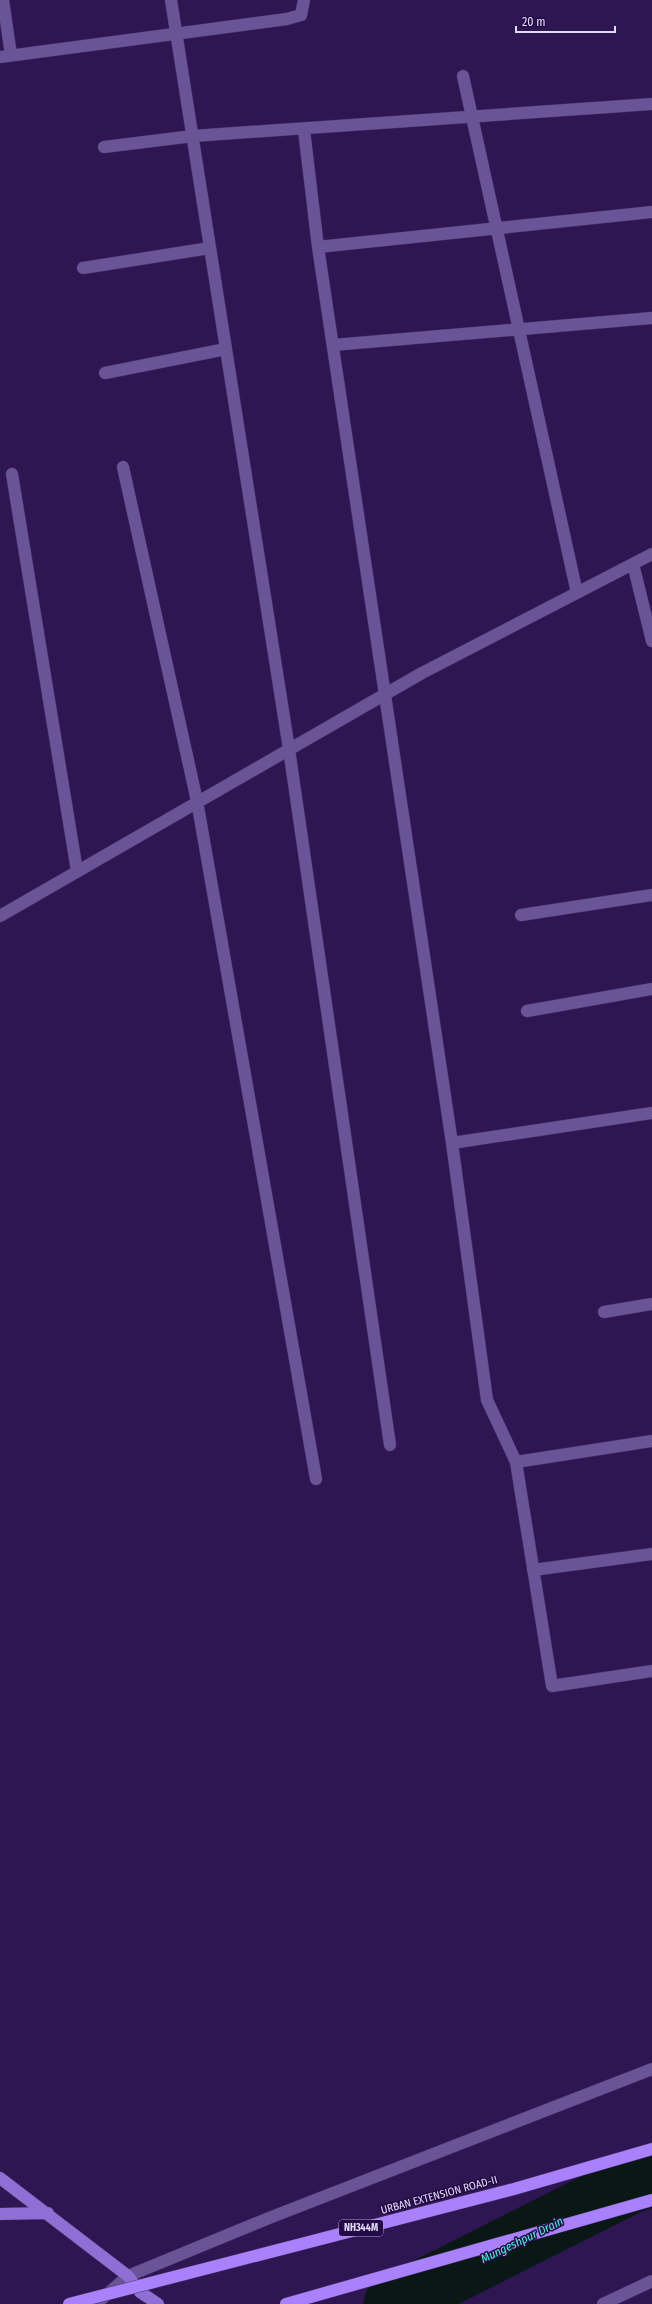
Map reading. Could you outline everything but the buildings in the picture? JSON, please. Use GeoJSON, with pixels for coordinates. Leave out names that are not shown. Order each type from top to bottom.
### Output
{"type":"FeatureCollection","features":[{"type":"Feature","properties":{"kind":"highway","name":"URBAN EXTENSION ROAD-II"},"geometry":{"type":"LineString","coordinates":[[69,2304],[514,2189],[652,2149]]}},
{"type":"Feature","properties":{"kind":"highway"},"geometry":{"type":"LineString","coordinates":[[286,2304],[652,2200]]}},
{"type":"Feature","properties":{"kind":"main road"},"geometry":{"type":"LineString","coordinates":[[0,2178],[48,2213],[128,2276],[140,2292]]}},
{"type":"Feature","properties":{"kind":"main road"},"geometry":{"type":"LineString","coordinates":[[0,2214],[48,2213]]}},
{"type":"Feature","properties":{"kind":"main road"},"geometry":{"type":"LineString","coordinates":[[118,2285],[140,2292],[158,2304]]}},
{"type":"Feature","properties":{"kind":"street"},"geometry":{"type":"LineString","coordinates":[[3,0],[6,56],[177,35],[287,19],[301,15],[304,0]]}},
{"type":"Feature","properties":{"kind":"street"},"geometry":{"type":"LineString","coordinates":[[171,0],[289,749],[390,1445]]}},
{"type":"Feature","properties":{"kind":"street"},"geometry":{"type":"LineString","coordinates":[[463,76],[577,593]]}},
{"type":"Feature","properties":{"kind":"street"},"geometry":{"type":"LineString","coordinates":[[104,147],[193,136],[304,130],[652,104]]}},
{"type":"Feature","properties":{"kind":"street"},"geometry":{"type":"LineString","coordinates":[[304,130],[318,247],[452,1143],[487,1400],[516,1462],[552,1686],[652,1670]]}},
{"type":"Feature","properties":{"kind":"street"},"geometry":{"type":"LineString","coordinates":[[318,247],[652,212]]}},
{"type":"Feature","properties":{"kind":"street"},"geometry":{"type":"LineString","coordinates":[[83,268],[210,248]]}},
{"type":"Feature","properties":{"kind":"street"},"geometry":{"type":"LineString","coordinates":[[333,345],[652,318]]}},
{"type":"Feature","properties":{"kind":"street"},"geometry":{"type":"LineString","coordinates":[[105,373],[226,348]]}},
{"type":"Feature","properties":{"kind":"street"},"geometry":{"type":"LineString","coordinates":[[123,467],[197,801],[316,1479]]}},
{"type":"Feature","properties":{"kind":"street"},"geometry":{"type":"LineString","coordinates":[[12,474],[77,872]]}},
{"type":"Feature","properties":{"kind":"street"},"geometry":{"type":"LineString","coordinates":[[0,916],[197,801],[386,694],[652,554]]}},
{"type":"Feature","properties":{"kind":"street"},"geometry":{"type":"LineString","coordinates":[[632,564],[652,641]]}},
{"type":"Feature","properties":{"kind":"street"},"geometry":{"type":"LineString","coordinates":[[521,915],[652,895]]}},
{"type":"Feature","properties":{"kind":"street"},"geometry":{"type":"LineString","coordinates":[[527,1011],[652,989]]}},
{"type":"Feature","properties":{"kind":"street"},"geometry":{"type":"LineString","coordinates":[[452,1143],[652,1113]]}},
{"type":"Feature","properties":{"kind":"street"},"geometry":{"type":"LineString","coordinates":[[604,1312],[652,1304]]}},
{"type":"Feature","properties":{"kind":"street"},"geometry":{"type":"LineString","coordinates":[[516,1462],[652,1441]]}},
{"type":"Feature","properties":{"kind":"street"},"geometry":{"type":"LineString","coordinates":[[533,1570],[652,1554]]}},
{"type":"Feature","properties":{"kind":"street"},"geometry":{"type":"LineString","coordinates":[[96,2304],[128,2276],[269,2218],[652,2069]]}},
{"type":"Feature","properties":{"kind":"street"},"geometry":{"type":"LineString","coordinates":[[603,2304],[652,2281]]}},
{"type":"Feature","properties":{"kind":"waterway","name":"Mungeshpur Drain"},"geometry":{"type":"LineString","coordinates":[[393,2304],[629,2185],[652,2176]]}}]}
